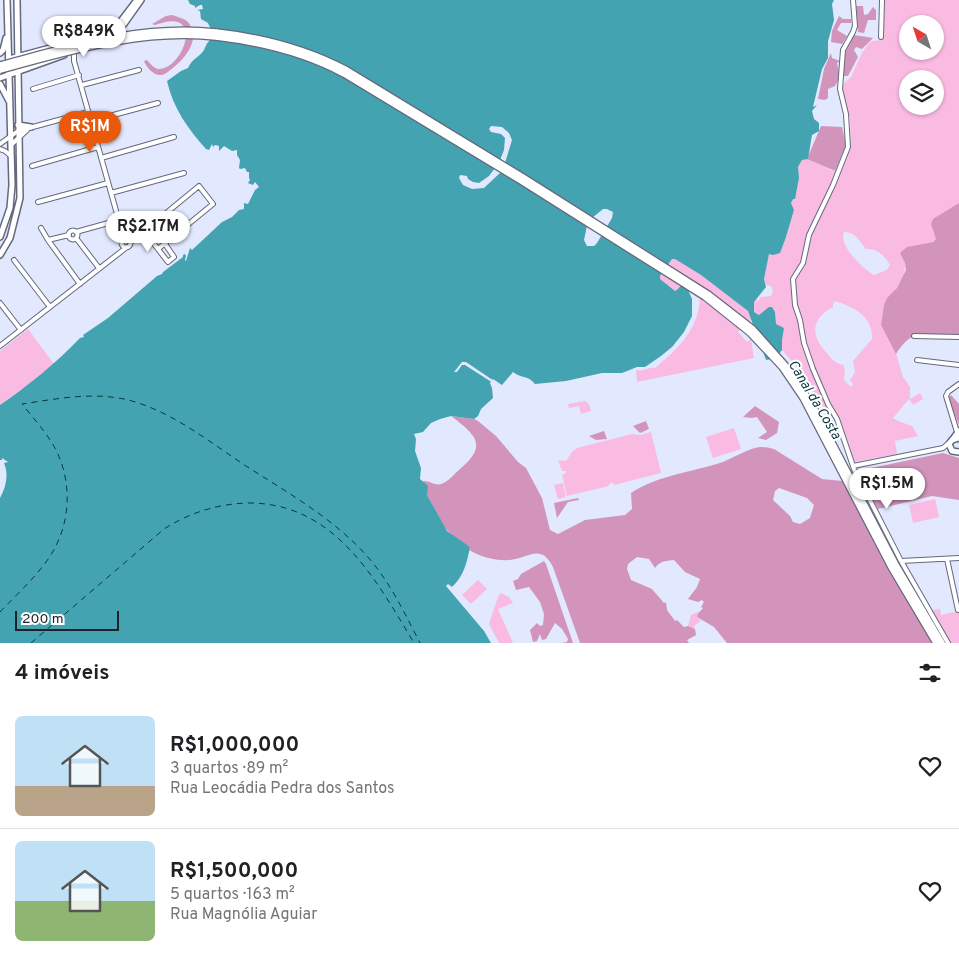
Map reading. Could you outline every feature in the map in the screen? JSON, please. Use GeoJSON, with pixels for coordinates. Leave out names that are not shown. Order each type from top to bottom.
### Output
{"type":"FeatureCollection","features":[{"type":"Feature","properties":{"kind":"main road"},"geometry":{"type":"LineString","coordinates":[[0,237],[10,208],[12,185],[8,0]]}},
{"type":"Feature","properties":{"kind":"main road"},"geometry":{"type":"LineString","coordinates":[[0,255],[10,238],[20,198],[18,131],[19,82],[22,71],[18,56],[17,0]]}},
{"type":"Feature","properties":{"kind":"main road"},"geometry":{"type":"LineString","coordinates":[[8,59],[91,37],[110,30],[121,21],[137,0]]}},
{"type":"Feature","properties":{"kind":"main road"},"geometry":{"type":"LineString","coordinates":[[0,78],[96,43],[115,32],[130,18],[141,0]]}},
{"type":"Feature","properties":{"kind":"main road"},"geometry":{"type":"LineString","coordinates":[[0,53],[5,45],[8,23]]}},
{"type":"Feature","properties":{"kind":"main road"},"geometry":{"type":"LineString","coordinates":[[0,65],[118,36],[154,31],[189,30],[237,35],[288,47],[322,58],[364,79],[708,294],[760,336],[785,365],[812,404],[896,565],[942,643]]}},
{"type":"Feature","properties":{"kind":"main road"},"geometry":{"type":"LineString","coordinates":[[0,70],[119,40],[189,35],[236,40],[287,51],[336,69],[370,88],[697,292],[728,314],[750,333],[776,360],[803,398],[891,567],[936,643]]}},
{"type":"Feature","properties":{"kind":"main road"},"geometry":{"type":"LineString","coordinates":[[0,70],[14,50],[18,36]]}},
{"type":"Feature","properties":{"kind":"main road"},"geometry":{"type":"LineString","coordinates":[[0,84],[10,105]]}},
{"type":"Feature","properties":{"kind":"main road"},"geometry":{"type":"LineString","coordinates":[[18,131],[31,127]]}},
{"type":"Feature","properties":{"kind":"main road"},"geometry":{"type":"LineString","coordinates":[[956,436],[950,447],[952,451],[959,452]]}},
{"type":"Feature","properties":{"kind":"street"},"geometry":{"type":"LineString","coordinates":[[853,0],[855,26],[843,50],[840,89],[846,114],[848,147],[810,235],[803,263],[794,276],[792,284],[795,305],[808,355],[821,389],[836,419],[853,466],[901,561],[948,643]]}},
{"type":"Feature","properties":{"kind":"street"},"geometry":{"type":"LineString","coordinates":[[881,37],[882,0]]}},
{"type":"Feature","properties":{"kind":"street"},"geometry":{"type":"LineString","coordinates":[[74,61],[74,52],[78,50]]}},
{"type":"Feature","properties":{"kind":"street"},"geometry":{"type":"LineString","coordinates":[[64,55],[70,56],[74,61],[79,75],[119,220],[123,246],[127,247]]}},
{"type":"Feature","properties":{"kind":"street"},"geometry":{"type":"LineString","coordinates":[[82,85],[138,70]]}},
{"type":"Feature","properties":{"kind":"street"},"geometry":{"type":"LineString","coordinates":[[33,89],[79,75]]}},
{"type":"Feature","properties":{"kind":"street"},"geometry":{"type":"LineString","coordinates":[[91,121],[158,103]]}},
{"type":"Feature","properties":{"kind":"street"},"geometry":{"type":"LineString","coordinates":[[0,144],[18,131],[88,112]]}},
{"type":"Feature","properties":{"kind":"street"},"geometry":{"type":"LineString","coordinates":[[11,144],[18,131]]}},
{"type":"Feature","properties":{"kind":"street"},"geometry":{"type":"LineString","coordinates":[[101,158],[174,137]]}},
{"type":"Feature","properties":{"kind":"street"},"geometry":{"type":"LineString","coordinates":[[32,166],[98,147]]}},
{"type":"Feature","properties":{"kind":"street"},"geometry":{"type":"LineString","coordinates":[[0,149],[5,150],[11,156]]}},
{"type":"Feature","properties":{"kind":"street"},"geometry":{"type":"LineString","coordinates":[[111,193],[184,173]]}},
{"type":"Feature","properties":{"kind":"street"},"geometry":{"type":"LineString","coordinates":[[38,202],[108,183]]}},
{"type":"Feature","properties":{"kind":"street"},"geometry":{"type":"LineString","coordinates":[[0,346],[127,247],[199,186],[213,204],[158,249]]}},
{"type":"Feature","properties":{"kind":"street"},"geometry":{"type":"LineString","coordinates":[[48,240],[69,235],[72,231],[76,232],[119,220]]}},
{"type":"Feature","properties":{"kind":"street"},"geometry":{"type":"LineString","coordinates":[[41,228],[80,284]]}},
{"type":"Feature","properties":{"kind":"street"},"geometry":{"type":"LineString","coordinates":[[76,232],[78,236],[76,238],[99,268]]}},
{"type":"Feature","properties":{"kind":"street"},"geometry":{"type":"LineString","coordinates":[[144,232],[168,262],[174,257],[164,244]]}},
{"type":"Feature","properties":{"kind":"street"},"geometry":{"type":"LineString","coordinates":[[69,235],[71,239],[76,238]]}},
{"type":"Feature","properties":{"kind":"street"},"geometry":{"type":"LineString","coordinates":[[123,241],[129,239],[131,242]]}},
{"type":"Feature","properties":{"kind":"street"},"geometry":{"type":"LineString","coordinates":[[119,252],[123,241]]}},
{"type":"Feature","properties":{"kind":"street"},"geometry":{"type":"LineString","coordinates":[[14,260],[50,307]]}},
{"type":"Feature","properties":{"kind":"street"},"geometry":{"type":"LineString","coordinates":[[0,304],[21,330]]}},
{"type":"Feature","properties":{"kind":"street"},"geometry":{"type":"LineString","coordinates":[[914,336],[959,336]]}},
{"type":"Feature","properties":{"kind":"street"},"geometry":{"type":"LineString","coordinates":[[918,360],[959,365]]}},
{"type":"Feature","properties":{"kind":"street"},"geometry":{"type":"LineString","coordinates":[[944,448],[956,436],[946,396],[948,392],[959,384]]}},
{"type":"Feature","properties":{"kind":"street"},"geometry":{"type":"LineString","coordinates":[[853,466],[944,448],[952,451]]}},
{"type":"Feature","properties":{"kind":"street"},"geometry":{"type":"LineString","coordinates":[[901,561],[959,558]]}},
{"type":"Feature","properties":{"kind":"street"},"geometry":{"type":"LineString","coordinates":[[947,559],[958,610]]}},
{"type":"Feature","properties":{"kind":"shaded area"},"geometry":{"type":"Polygon","coordinates":[[[885,0],[959,0],[959,203],[933,220],[936,239],[933,242],[907,247],[904,275],[884,305],[881,325],[896,353],[903,377],[910,387],[910,399],[920,393],[923,399],[913,405],[909,399],[893,418],[912,426],[918,436],[895,441],[897,454],[854,462],[842,428],[817,399],[799,369],[782,350],[784,328],[776,324],[775,312],[771,306],[759,315],[754,312],[754,302],[757,299],[757,302],[761,297],[771,296],[773,292],[771,286],[766,285],[764,280],[769,253],[786,237],[794,210],[791,203],[799,178],[798,167],[802,160],[808,159],[833,171],[838,171],[842,168],[851,148],[850,118],[842,96],[842,85],[851,77],[862,53],[869,43],[880,40],[883,37],[885,0]],[[844,232],[843,237],[848,250],[869,272],[874,275],[887,270],[890,265],[880,253],[866,249],[852,234],[844,232]],[[835,301],[833,307],[826,311],[817,321],[815,333],[820,345],[829,356],[835,362],[843,365],[845,370],[844,380],[851,387],[853,384],[850,380],[855,372],[853,361],[872,339],[871,331],[866,318],[849,306],[835,301]]]}},
{"type":"Feature","properties":{"kind":"shaded area"},"geometry":{"type":"Polygon","coordinates":[[[856,6],[863,6],[864,15],[868,14],[873,7],[876,10],[876,20],[868,20],[864,33],[858,32],[856,6]]]}},
{"type":"Feature","properties":{"kind":"shaded area"},"geometry":{"type":"Polygon","coordinates":[[[172,15],[187,21],[193,33],[193,40],[188,52],[179,63],[163,75],[158,75],[151,71],[144,61],[147,60],[157,69],[168,66],[176,59],[186,40],[185,30],[181,23],[171,21],[152,24],[166,16],[172,15]]]}},
{"type":"Feature","properties":{"kind":"shaded area"},"geometry":{"type":"Polygon","coordinates":[[[839,16],[843,19],[851,19],[851,23],[841,23],[837,30],[847,36],[842,44],[831,42],[832,31],[839,16]]]}},
{"type":"Feature","properties":{"kind":"shaded area"},"geometry":{"type":"Polygon","coordinates":[[[854,35],[873,38],[862,49],[856,47],[854,50],[858,57],[848,76],[844,76],[844,55],[854,35]]]}},
{"type":"Feature","properties":{"kind":"shaded area"},"geometry":{"type":"Polygon","coordinates":[[[831,53],[832,58],[840,61],[837,63],[840,77],[835,86],[828,89],[828,98],[825,100],[818,99],[824,69],[831,53]]]}},
{"type":"Feature","properties":{"kind":"shaded area"},"geometry":{"type":"Polygon","coordinates":[[[821,126],[842,127],[846,145],[835,171],[807,159],[821,126]]]}},
{"type":"Feature","properties":{"kind":"shaded area"},"geometry":{"type":"Polygon","coordinates":[[[959,203],[959,335],[914,336],[896,354],[881,325],[887,298],[897,288],[906,270],[900,253],[907,247],[933,242],[936,239],[931,224],[933,219],[959,203]]]}},
{"type":"Feature","properties":{"kind":"shaded area"},"geometry":{"type":"Polygon","coordinates":[[[142,214],[145,225],[136,228],[133,217],[142,214]]]}},
{"type":"Feature","properties":{"kind":"shaded area"},"geometry":{"type":"Polygon","coordinates":[[[672,259],[675,259],[701,275],[748,311],[752,319],[738,332],[747,342],[751,339],[754,358],[637,382],[636,370],[655,368],[680,345],[692,328],[699,308],[700,296],[684,282],[675,291],[660,279],[660,276],[672,259]],[[713,293],[707,303],[714,308],[720,298],[713,293]]]}},
{"type":"Feature","properties":{"kind":"shaded area"},"geometry":{"type":"Polygon","coordinates":[[[28,329],[54,364],[33,380],[30,385],[0,405],[0,351],[28,329]]]}},
{"type":"Feature","properties":{"kind":"shaded area"},"geometry":{"type":"Polygon","coordinates":[[[951,395],[959,404],[959,425],[948,398],[951,395]]]}},
{"type":"Feature","properties":{"kind":"shaded area"},"geometry":{"type":"Polygon","coordinates":[[[585,401],[589,404],[591,411],[581,414],[579,406],[569,408],[568,404],[585,401]]]}},
{"type":"Feature","properties":{"kind":"shaded area"},"geometry":{"type":"Polygon","coordinates":[[[755,406],[779,422],[777,433],[766,440],[758,438],[767,432],[757,417],[743,417],[755,406]]]}},
{"type":"Feature","properties":{"kind":"shaded area"},"geometry":{"type":"Polygon","coordinates":[[[451,416],[478,421],[496,436],[518,462],[526,468],[542,498],[550,530],[558,534],[585,520],[625,515],[632,509],[631,493],[653,482],[723,462],[757,447],[774,449],[822,479],[842,481],[851,488],[936,643],[727,643],[714,627],[697,617],[703,608],[701,607],[704,602],[702,600],[698,602],[688,599],[697,587],[700,579],[685,572],[674,560],[665,561],[655,568],[649,559],[637,557],[628,564],[627,569],[631,580],[652,589],[664,603],[666,602],[667,610],[675,621],[677,620],[684,627],[688,626],[695,629],[696,635],[687,640],[689,643],[580,643],[553,567],[544,556],[534,554],[510,560],[488,558],[469,550],[470,547],[456,539],[444,527],[427,495],[423,481],[437,484],[444,483],[469,461],[476,447],[472,435],[451,416]],[[779,488],[775,491],[773,500],[790,516],[793,522],[800,524],[810,518],[814,505],[807,498],[779,488]]]}},
{"type":"Feature","properties":{"kind":"shaded area"},"geometry":{"type":"Polygon","coordinates":[[[646,421],[649,429],[640,433],[633,426],[646,421]]]}},
{"type":"Feature","properties":{"kind":"shaded area"},"geometry":{"type":"Polygon","coordinates":[[[734,428],[741,449],[713,458],[706,437],[734,428]]]}},
{"type":"Feature","properties":{"kind":"shaded area"},"geometry":{"type":"Polygon","coordinates":[[[604,431],[607,439],[596,440],[589,436],[604,431]]]}},
{"type":"Feature","properties":{"kind":"shaded area"},"geometry":{"type":"Polygon","coordinates":[[[651,432],[661,473],[614,485],[613,483],[609,484],[609,486],[567,496],[562,475],[566,471],[562,471],[558,460],[566,461],[577,448],[632,434],[640,435],[651,432]]]}},
{"type":"Feature","properties":{"kind":"shaded area"},"geometry":{"type":"Polygon","coordinates":[[[943,453],[959,458],[959,500],[932,496],[878,509],[857,471],[943,453]]]}},
{"type":"Feature","properties":{"kind":"shaded area"},"geometry":{"type":"Polygon","coordinates":[[[563,483],[566,497],[558,499],[554,485],[563,483]]]}},
{"type":"Feature","properties":{"kind":"shaded area"},"geometry":{"type":"Polygon","coordinates":[[[578,498],[579,500],[568,502],[557,518],[554,503],[578,498]]]}},
{"type":"Feature","properties":{"kind":"shaded area"},"geometry":{"type":"Polygon","coordinates":[[[935,499],[939,517],[913,523],[909,505],[935,499]]]}},
{"type":"Feature","properties":{"kind":"shaded area"},"geometry":{"type":"Polygon","coordinates":[[[544,561],[573,643],[561,643],[567,642],[568,639],[562,629],[555,623],[546,639],[542,640],[540,634],[537,641],[533,642],[530,630],[537,623],[540,626],[543,625],[544,614],[540,602],[529,587],[516,590],[513,581],[518,579],[521,574],[544,561]]]}},
{"type":"Feature","properties":{"kind":"shaded area"},"geometry":{"type":"Polygon","coordinates":[[[478,580],[487,589],[471,604],[462,595],[478,580]]]}},
{"type":"Feature","properties":{"kind":"shaded area"},"geometry":{"type":"Polygon","coordinates":[[[501,593],[509,597],[513,603],[498,609],[513,643],[499,643],[489,624],[501,593]]]}},
{"type":"Feature","properties":{"kind":"shaded area"},"geometry":{"type":"Polygon","coordinates":[[[940,609],[941,615],[959,611],[959,643],[951,643],[931,610],[940,609]]]}},
{"type":"Feature","properties":{"kind":"shaded area"},"geometry":{"type":"Polygon","coordinates":[[[700,611],[697,617],[701,621],[694,626],[695,629],[688,626],[691,615],[700,611]]]}},
{"type":"Feature","properties":{"kind":"water"},"geometry":{"type":"Polygon","coordinates":[[[188,0],[834,0],[832,4],[834,20],[828,41],[828,58],[822,69],[813,107],[817,105],[812,111],[814,119],[819,123],[819,131],[812,135],[808,159],[802,160],[798,167],[799,178],[795,199],[791,203],[794,210],[780,253],[769,254],[764,279],[766,287],[754,302],[754,312],[759,315],[769,307],[772,307],[775,312],[776,324],[784,328],[782,350],[777,356],[766,360],[748,311],[701,275],[672,259],[660,276],[660,279],[675,291],[683,283],[686,285],[692,299],[692,316],[684,332],[672,347],[645,367],[637,367],[622,373],[602,373],[566,381],[535,384],[530,379],[513,372],[502,385],[493,379],[490,383],[493,398],[481,409],[478,416],[474,419],[451,416],[431,423],[423,432],[414,434],[416,439],[415,451],[421,468],[420,479],[428,486],[427,495],[447,531],[470,547],[466,563],[459,578],[452,587],[448,584],[446,586],[484,631],[491,643],[0,643],[0,498],[6,481],[4,463],[8,462],[2,458],[0,460],[0,405],[42,374],[80,338],[84,337],[83,335],[108,318],[185,254],[186,261],[190,248],[192,250],[222,222],[232,217],[239,210],[244,209],[244,203],[248,204],[255,190],[259,187],[255,182],[253,185],[248,183],[250,180],[249,172],[245,168],[239,168],[240,160],[237,150],[232,151],[224,146],[219,151],[219,146],[215,145],[213,147],[212,144],[209,150],[206,149],[187,126],[173,100],[167,81],[188,68],[204,50],[212,32],[208,23],[201,19],[200,11],[197,10],[203,9],[202,5],[195,8],[188,0]]]}},
{"type":"Feature","properties":{"kind":"pier"},"geometry":{"type":"Polygon","coordinates":[[[209,32],[338,63],[365,77],[500,160],[504,150],[505,138],[501,134],[491,132],[489,129],[491,126],[502,127],[509,133],[512,140],[505,163],[592,218],[603,209],[607,209],[613,212],[612,218],[597,243],[594,246],[587,246],[584,240],[587,226],[501,172],[484,188],[472,189],[463,185],[459,178],[460,175],[467,176],[473,182],[479,183],[489,176],[495,168],[334,71],[303,59],[209,32]]]}},
{"type":"Feature","properties":{"kind":"pier"},"geometry":{"type":"Polygon","coordinates":[[[462,362],[466,362],[503,387],[493,383],[465,365],[462,365],[457,372],[454,372],[462,362]]]}},
{"type":"Feature","properties":{"kind":"ferry route"},"geometry":{"type":"LineString","coordinates":[[0,612],[46,562],[60,536],[67,508],[65,478],[56,450],[22,404],[73,397],[98,396],[124,399],[141,404],[172,418],[203,436],[325,518],[354,542],[383,576],[420,643]]}},
{"type":"Feature","properties":{"kind":"ferry route"},"geometry":{"type":"LineString","coordinates":[[31,643],[164,529],[183,518],[204,510],[225,505],[247,503],[278,506],[304,515],[328,530],[348,548],[367,570],[414,643]]}},
{"type":"Feature","properties":{"kind":"water label","name":"Canal da Costa"},"geometry":{"type":"Point","coordinates":[814,400]}}]}
